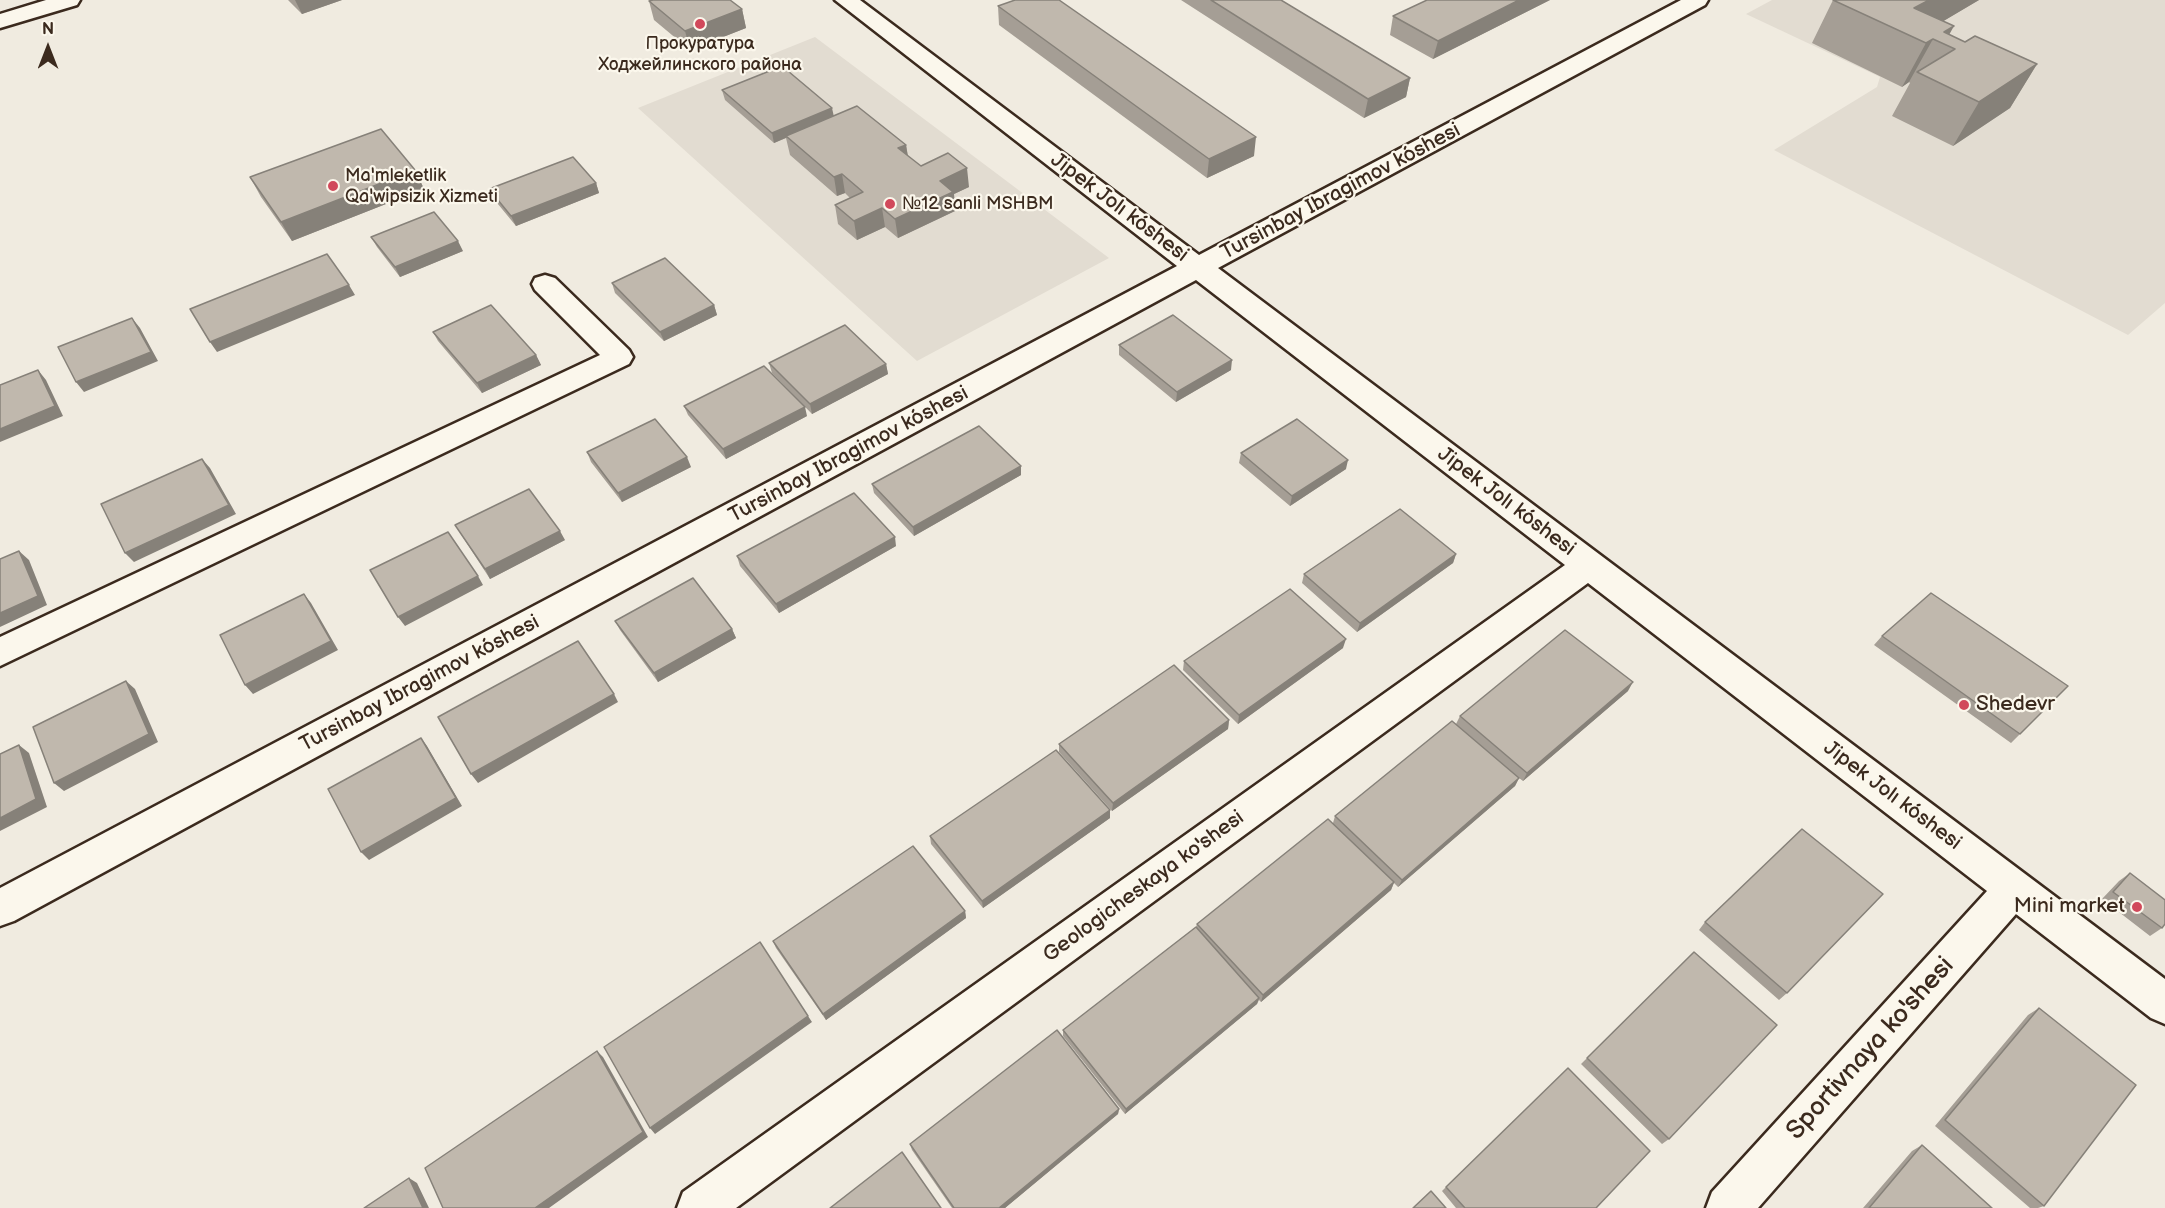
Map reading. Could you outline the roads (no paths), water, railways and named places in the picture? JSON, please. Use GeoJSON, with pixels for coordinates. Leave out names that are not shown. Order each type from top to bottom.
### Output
{"type":"FeatureCollection","features":[{"type":"Feature","properties":{"kind":"street"},"geometry":{"type":"LineString","coordinates":[[0,21],[69,0]]}},
{"type":"Feature","properties":{"kind":"street","name":"Jipek Jolı kóshesi"},"geometry":{"type":"LineString","coordinates":[[846,0],[2165,1004]]}},
{"type":"Feature","properties":{"kind":"street","name":"Tursinbay Ibragimov kóshesi"},"geometry":{"type":"LineString","coordinates":[[0,908],[1697,0]]}},
{"type":"Feature","properties":{"kind":"street"},"geometry":{"type":"LineString","coordinates":[[0,652],[620,357],[545,284]]}},
{"type":"Feature","properties":{"kind":"street","name":"Geologicheskaya ko'shesi"},"geometry":{"type":"LineString","coordinates":[[699,1208],[1589,565]]}},
{"type":"Feature","properties":{"kind":"street","name":"Sportivnaya ko'shesi"},"geometry":{"type":"LineString","coordinates":[[1728,1208],[2014,889]]}},
{"type":"Feature","properties":{"kind":"place","name":"Прокуратура Ходжейлинского района"},"geometry":{"type":"Point","coordinates":[700,24]}},
{"type":"Feature","properties":{"kind":"place","name":"Ma'mleketlik Qa'wipsizik Xizmeti"},"geometry":{"type":"Point","coordinates":[333,186]}},
{"type":"Feature","properties":{"kind":"place","name":"№12 sanli MSHBM"},"geometry":{"type":"Point","coordinates":[890,204]}},
{"type":"Feature","properties":{"kind":"place","name":"Shedevr"},"geometry":{"type":"Point","coordinates":[1964,705]}},
{"type":"Feature","properties":{"kind":"place","name":"Mini market"},"geometry":{"type":"Point","coordinates":[2137,907]}}]}
